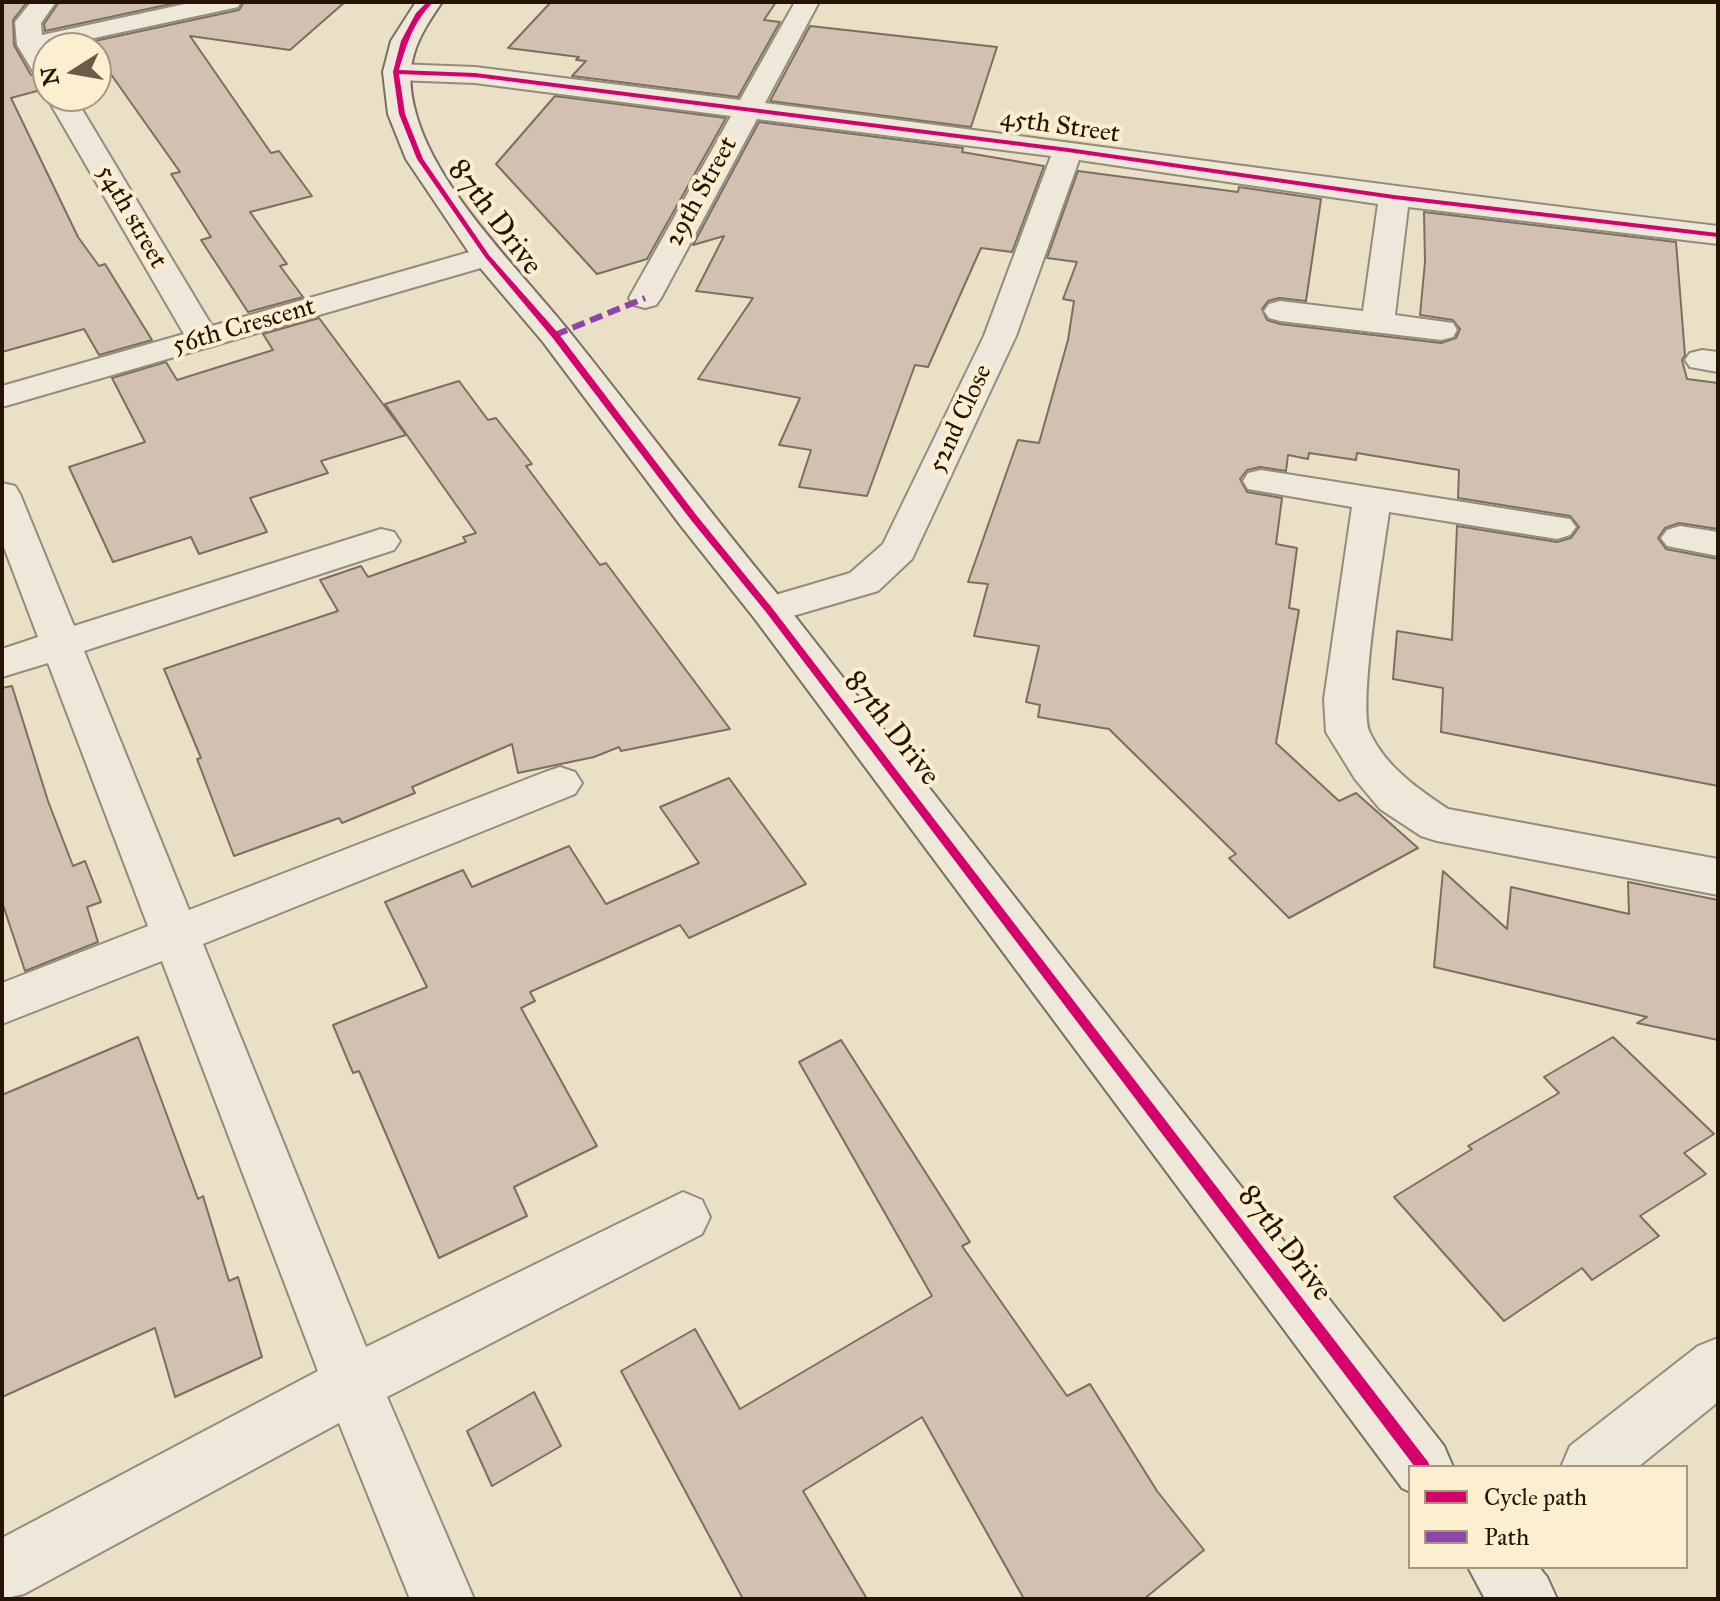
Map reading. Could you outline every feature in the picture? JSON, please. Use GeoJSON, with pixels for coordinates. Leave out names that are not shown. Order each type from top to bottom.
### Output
{"type":"FeatureCollection","features":[{"type":"Feature","properties":{"kind":"street"},"geometry":{"type":"LineString","coordinates":[[32,48],[28,22],[44,2]]}},
{"type":"Feature","properties":{"kind":"street"},"geometry":{"type":"LineString","coordinates":[[30,45],[229,2]]}},
{"type":"Feature","properties":{"kind":"street","name":"87th Drive"},"geometry":{"type":"LineString","coordinates":[[430,2],[419,13],[404,41],[396,72],[402,114],[420,159],[487,256],[555,335],[694,518],[769,610],[1421,1465]]}},
{"type":"Feature","properties":{"kind":"street","name":"29th Street"},"geometry":{"type":"LineString","coordinates":[[645,298],[807,2]]}},
{"type":"Feature","properties":{"kind":"street","name":"45th Street"},"geometry":{"type":"LineString","coordinates":[[396,72],[475,75],[1068,150],[1394,197],[1718,235]]}},
{"type":"Feature","properties":{"kind":"street","name":"54th street"},"geometry":{"type":"LineString","coordinates":[[69,112],[203,339]]}},
{"type":"Feature","properties":{"kind":"street","name":"52nd Close"},"geometry":{"type":"LineString","coordinates":[[769,610],[864,582],[899,550],[1000,336],[1068,150]]}},
{"type":"Feature","properties":{"kind":"street"},"geometry":{"type":"LineString","coordinates":[[1378,322],[1394,197]]}},
{"type":"Feature","properties":{"kind":"street","name":"56th Crescent"},"geometry":{"type":"LineString","coordinates":[[2,397],[487,256]]}},
{"type":"Feature","properties":{"kind":"street"},"geometry":{"type":"LineString","coordinates":[[1280,311],[1441,330]]}},
{"type":"Feature","properties":{"kind":"street"},"geometry":{"type":"LineString","coordinates":[[1261,481],[1557,527]]}},
{"type":"Feature","properties":{"kind":"street"},"geometry":{"type":"LineString","coordinates":[[2,494],[352,1384],[442,1599]]}},
{"type":"Feature","properties":{"kind":"street"},"geometry":{"type":"LineString","coordinates":[[1372,498],[1345,699],[1347,732],[1387,788],[1437,824],[1718,877]]}},
{"type":"Feature","properties":{"kind":"street"},"geometry":{"type":"LineString","coordinates":[[1680,538],[1718,544]]}},
{"type":"Feature","properties":{"kind":"street"},"geometry":{"type":"LineString","coordinates":[[2,663],[381,541]]}},
{"type":"Feature","properties":{"kind":"street"},"geometry":{"type":"LineString","coordinates":[[2,1004],[560,783]]}},
{"type":"Feature","properties":{"kind":"street"},"geometry":{"type":"LineString","coordinates":[[2,1572],[352,1384],[683,1217]]}},
{"type":"Feature","properties":{"kind":"street"},"geometry":{"type":"LineString","coordinates":[[1594,1465],[1718,1366]]}},
{"type":"Feature","properties":{"kind":"street"},"geometry":{"type":"LineString","coordinates":[[1501,1569],[1525,1599]]}},
{"type":"Feature","properties":{"kind":"building"},"geometry":{"type":"Polygon","coordinates":[[[2,2],[27,2],[13,20],[14,45],[32,75],[32,92],[11,98],[78,237],[99,266],[105,264],[152,340],[99,355],[84,329],[2,352],[2,2]]]}},
{"type":"Feature","properties":{"kind":"building"},"geometry":{"type":"Polygon","coordinates":[[[59,2],[180,2],[45,31],[44,24],[59,2]]]}},
{"type":"Feature","properties":{"kind":"building"},"geometry":{"type":"Polygon","coordinates":[[[244,2],[345,2],[290,50],[190,36],[271,153],[279,151],[312,196],[250,212],[287,264],[280,266],[303,297],[248,312],[201,240],[211,237],[171,174],[180,172],[112,76],[112,37],[239,10],[244,2]]]}},
{"type":"Feature","properties":{"kind":"building"},"geometry":{"type":"Polygon","coordinates":[[[551,2],[776,2],[764,20],[780,22],[738,97],[572,76],[586,61],[576,60],[579,57],[508,48],[551,2]]]}},
{"type":"Feature","properties":{"kind":"building"},"geometry":{"type":"Polygon","coordinates":[[[810,26],[997,47],[971,127],[770,101],[810,26]]]}},
{"type":"Feature","properties":{"kind":"building"},"geometry":{"type":"Polygon","coordinates":[[[555,96],[726,118],[647,259],[597,274],[496,164],[555,96]]]}},
{"type":"Feature","properties":{"kind":"building"},"geometry":{"type":"Polygon","coordinates":[[[759,122],[963,148],[962,152],[1044,166],[1012,252],[981,248],[928,367],[915,365],[867,496],[799,487],[811,450],[779,445],[800,398],[698,379],[753,298],[696,291],[724,236],[693,245],[759,122]]]}},
{"type":"Feature","properties":{"kind":"building"},"geometry":{"type":"Polygon","coordinates":[[[1078,171],[1238,192],[1239,187],[1321,199],[1306,301],[1279,298],[1268,301],[1262,309],[1267,320],[1280,324],[1441,343],[1456,338],[1460,329],[1453,320],[1420,315],[1425,262],[1424,212],[1676,242],[1685,355],[1682,360],[1687,379],[1718,383],[1718,529],[1679,523],[1665,528],[1658,538],[1666,549],[1718,559],[1718,786],[1441,732],[1443,688],[1393,679],[1397,631],[1452,640],[1457,526],[1557,542],[1571,538],[1579,527],[1570,516],[1458,498],[1459,470],[1357,453],[1356,460],[1309,453],[1308,459],[1288,455],[1286,471],[1260,467],[1247,470],[1240,479],[1247,492],[1282,498],[1276,544],[1297,548],[1289,608],[1299,610],[1276,743],[1339,801],[1356,793],[1418,848],[1289,918],[1229,858],[1236,854],[1109,729],[1038,717],[1040,705],[1026,702],[1039,646],[974,636],[988,584],[968,582],[1018,440],[1039,443],[1068,340],[1074,301],[1063,299],[1077,262],[1047,258],[1078,171]]]}},
{"type":"Feature","properties":{"kind":"building"},"geometry":{"type":"Polygon","coordinates":[[[319,318],[406,435],[321,461],[328,473],[250,498],[267,532],[199,554],[191,537],[113,562],[69,467],[145,442],[112,378],[166,362],[177,380],[273,350],[263,334],[319,318]]]}},
{"type":"Feature","properties":{"kind":"building"},"geometry":{"type":"Polygon","coordinates":[[[459,381],[488,420],[496,418],[532,464],[526,466],[600,565],[606,563],[730,729],[621,751],[619,747],[594,757],[518,773],[512,744],[412,787],[415,793],[342,823],[339,818],[234,856],[197,759],[201,758],[164,669],[338,611],[320,580],[361,566],[368,577],[466,542],[463,537],[476,533],[385,404],[459,381]]]}},
{"type":"Feature","properties":{"kind":"building"},"geometry":{"type":"Polygon","coordinates":[[[12,686],[48,801],[73,866],[85,861],[101,902],[87,907],[98,942],[25,971],[2,902],[2,688],[12,686]]]}},
{"type":"Feature","properties":{"kind":"building"},"geometry":{"type":"Polygon","coordinates":[[[729,778],[806,884],[689,938],[680,925],[530,992],[535,1001],[521,1008],[597,1146],[514,1187],[527,1216],[439,1258],[359,1071],[353,1073],[333,1025],[427,987],[385,902],[463,870],[472,887],[569,846],[606,904],[699,863],[660,807],[729,778]]]}},
{"type":"Feature","properties":{"kind":"building"},"geometry":{"type":"Polygon","coordinates":[[[1443,871],[1507,929],[1511,887],[1629,914],[1628,882],[1718,900],[1718,1040],[1637,1023],[1647,1017],[1434,967],[1443,871]]]}},
{"type":"Feature","properties":{"kind":"building"},"geometry":{"type":"Polygon","coordinates":[[[138,1037],[198,1199],[203,1196],[229,1281],[238,1277],[262,1357],[175,1397],[155,1328],[2,1397],[2,1095],[138,1037]]]}},
{"type":"Feature","properties":{"kind":"building"},"geometry":{"type":"Polygon","coordinates":[[[1613,1037],[1714,1134],[1684,1153],[1706,1174],[1640,1216],[1659,1236],[1592,1280],[1582,1268],[1504,1321],[1394,1197],[1472,1149],[1468,1146],[1559,1093],[1544,1077],[1613,1037]]]}},
{"type":"Feature","properties":{"kind":"building"},"geometry":{"type":"Polygon","coordinates":[[[841,1040],[970,1242],[962,1246],[1067,1396],[1090,1384],[1157,1491],[1204,1550],[1144,1599],[1024,1599],[922,1417],[803,1491],[867,1599],[743,1599],[621,1371],[695,1329],[740,1409],[932,1296],[799,1062],[841,1040]]]}},
{"type":"Feature","properties":{"kind":"building"},"geometry":{"type":"Polygon","coordinates":[[[534,1392],[561,1446],[492,1486],[467,1431],[534,1392]]]}},
{"type":"Feature","properties":{"kind":"marked path"},"geometry":{"type":"LineString","coordinates":[[555,335],[645,298]]}},
{"type":"Feature","properties":{"kind":"cycle path"},"geometry":{"type":"LineString","coordinates":[[430,2],[419,13],[404,41],[396,72],[402,114],[420,159],[487,256],[555,335],[694,518],[769,610],[1421,1465]]}},
{"type":"Feature","properties":{"kind":"cycle path"},"geometry":{"type":"LineString","coordinates":[[396,72],[475,75],[1068,150],[1394,197],[1718,235]]}}]}
